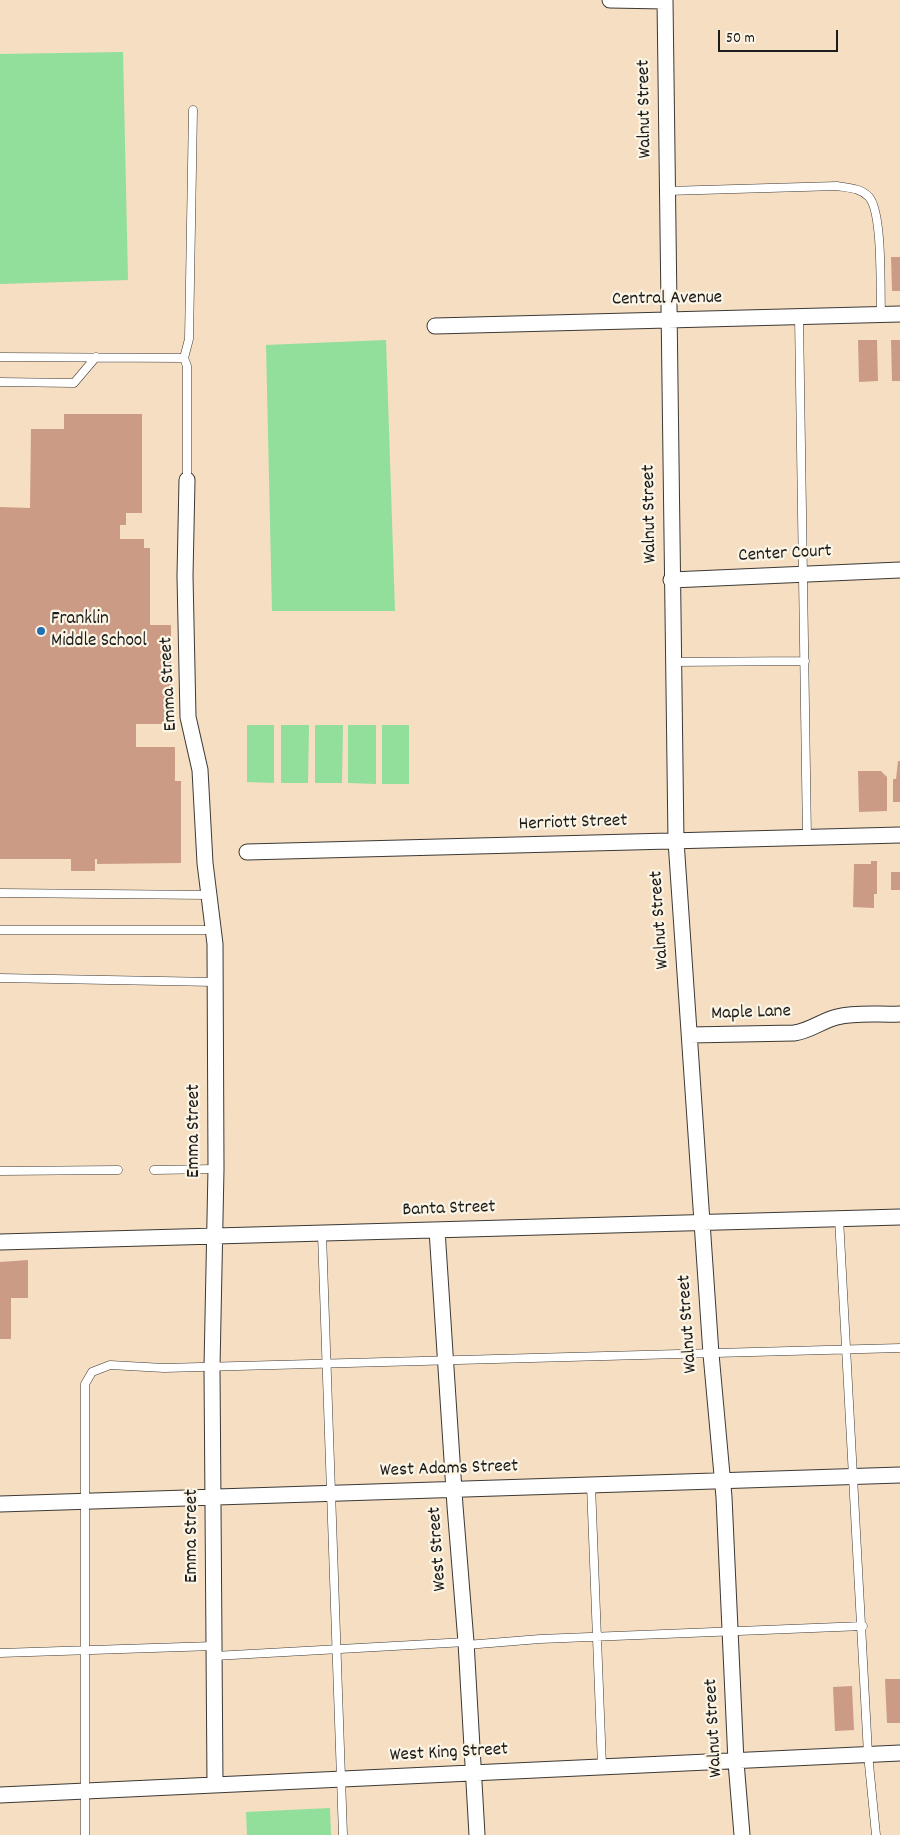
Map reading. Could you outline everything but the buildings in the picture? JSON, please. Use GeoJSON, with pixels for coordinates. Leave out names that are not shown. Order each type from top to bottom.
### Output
{"type":"FeatureCollection","features":[{"type":"Feature","properties":{"kind":"street"},"geometry":{"type":"LineString","coordinates":[[610,0],[665,0]]}},
{"type":"Feature","properties":{"kind":"street","name":"Walnut Street"},"geometry":{"type":"LineString","coordinates":[[665,0],[672,662],[676,841],[711,1354],[723,1480],[736,1762],[742,1835]]}},
{"type":"Feature","properties":{"kind":"street","name":"Central Avenue"},"geometry":{"type":"LineString","coordinates":[[435,326],[900,314]]}},
{"type":"Feature","properties":{"kind":"street","name":"Emma Street"},"geometry":{"type":"LineString","coordinates":[[187,480],[185,576],[188,717],[200,770],[213,930],[215,982],[216,1169],[213,1237],[212,1367],[215,1784]]}},
{"type":"Feature","properties":{"kind":"street","name":"Center Court"},"geometry":{"type":"LineString","coordinates":[[672,580],[803,576],[900,570]]}},
{"type":"Feature","properties":{"kind":"street","name":"Herriott Street"},"geometry":{"type":"LineString","coordinates":[[247,852],[900,835]]}},
{"type":"Feature","properties":{"kind":"street","name":"Maple Lane"},"geometry":{"type":"LineString","coordinates":[[690,1035],[794,1033],[807,1031],[839,1016],[900,1014]]}},
{"type":"Feature","properties":{"kind":"street","name":"Banta Street"},"geometry":{"type":"LineString","coordinates":[[0,1242],[900,1217]]}},
{"type":"Feature","properties":{"kind":"street","name":"West Street"},"geometry":{"type":"LineString","coordinates":[[438,1230],[454,1490],[466,1644],[476,1835]]}},
{"type":"Feature","properties":{"kind":"street","name":"West Adams Street"},"geometry":{"type":"LineString","coordinates":[[0,1504],[900,1475]]}},
{"type":"Feature","properties":{"kind":"street","name":"West King Street"},"geometry":{"type":"LineString","coordinates":[[0,1795],[900,1753]]}},
{"type":"Feature","properties":{"kind":"lane"},"geometry":{"type":"LineString","coordinates":[[187,480],[187,366],[184,358],[189,339],[194,110]]}},
{"type":"Feature","properties":{"kind":"lane"},"geometry":{"type":"LineString","coordinates":[[667,191],[837,186],[860,190],[870,198],[878,218],[881,314]]}},
{"type":"Feature","properties":{"kind":"lane"},"geometry":{"type":"LineString","coordinates":[[799,317],[806,662],[807,838]]}},
{"type":"Feature","properties":{"kind":"lane"},"geometry":{"type":"LineString","coordinates":[[0,357],[184,358]]}},
{"type":"Feature","properties":{"kind":"lane"},"geometry":{"type":"LineString","coordinates":[[0,382],[74,383],[96,357]]}},
{"type":"Feature","properties":{"kind":"lane"},"geometry":{"type":"LineString","coordinates":[[672,662],[806,662]]}},
{"type":"Feature","properties":{"kind":"lane"},"geometry":{"type":"LineString","coordinates":[[0,893],[209,895]]}},
{"type":"Feature","properties":{"kind":"lane"},"geometry":{"type":"LineString","coordinates":[[0,930],[213,930]]}},
{"type":"Feature","properties":{"kind":"lane"},"geometry":{"type":"LineString","coordinates":[[0,978],[215,982]]}},
{"type":"Feature","properties":{"kind":"lane"},"geometry":{"type":"LineString","coordinates":[[154,1170],[216,1169]]}},
{"type":"Feature","properties":{"kind":"lane"},"geometry":{"type":"LineString","coordinates":[[0,1171],[118,1170]]}},
{"type":"Feature","properties":{"kind":"lane"},"geometry":{"type":"LineString","coordinates":[[839,1218],[868,1754],[876,1835]]}},
{"type":"Feature","properties":{"kind":"lane"},"geometry":{"type":"LineString","coordinates":[[322,1234],[343,1835]]}},
{"type":"Feature","properties":{"kind":"lane"},"geometry":{"type":"LineString","coordinates":[[85,1835],[85,1384],[92,1372],[110,1365],[146,1368],[447,1362],[900,1348]]}},
{"type":"Feature","properties":{"kind":"lane"},"geometry":{"type":"LineString","coordinates":[[591,1485],[602,1766]]}},
{"type":"Feature","properties":{"kind":"lane"},"geometry":{"type":"LineString","coordinates":[[0,1652],[86,1649],[214,1651],[338,1649],[466,1644],[531,1639],[862,1626]]}},
{"type":"Feature","properties":{"kind":"green space"},"geometry":{"type":"Polygon","coordinates":[[[123,52],[128,280],[0,284],[0,54],[123,52]]]}},
{"type":"Feature","properties":{"kind":"green space"},"geometry":{"type":"Polygon","coordinates":[[[386,340],[395,611],[272,611],[266,345],[386,340]]]}},
{"type":"Feature","properties":{"kind":"green space"},"geometry":{"type":"Polygon","coordinates":[[[247,725],[274,725],[274,783],[247,782],[247,725]]]}},
{"type":"Feature","properties":{"kind":"green space"},"geometry":{"type":"Polygon","coordinates":[[[281,725],[309,725],[308,783],[281,783],[281,725]]]}},
{"type":"Feature","properties":{"kind":"green space"},"geometry":{"type":"Polygon","coordinates":[[[315,725],[343,725],[342,783],[315,783],[315,725]]]}},
{"type":"Feature","properties":{"kind":"green space"},"geometry":{"type":"Polygon","coordinates":[[[348,725],[376,725],[376,784],[348,783],[348,725]]]}},
{"type":"Feature","properties":{"kind":"green space"},"geometry":{"type":"Polygon","coordinates":[[[382,725],[409,725],[409,784],[382,784],[382,725]]]}},
{"type":"Feature","properties":{"kind":"green space"},"geometry":{"type":"Polygon","coordinates":[[[330,1808],[331,1835],[247,1835],[246,1812],[330,1808]]]}},
{"type":"Feature","properties":{"kind":"place","name":"Franklin Middle School"},"geometry":{"type":"Point","coordinates":[41,631]}}]}
